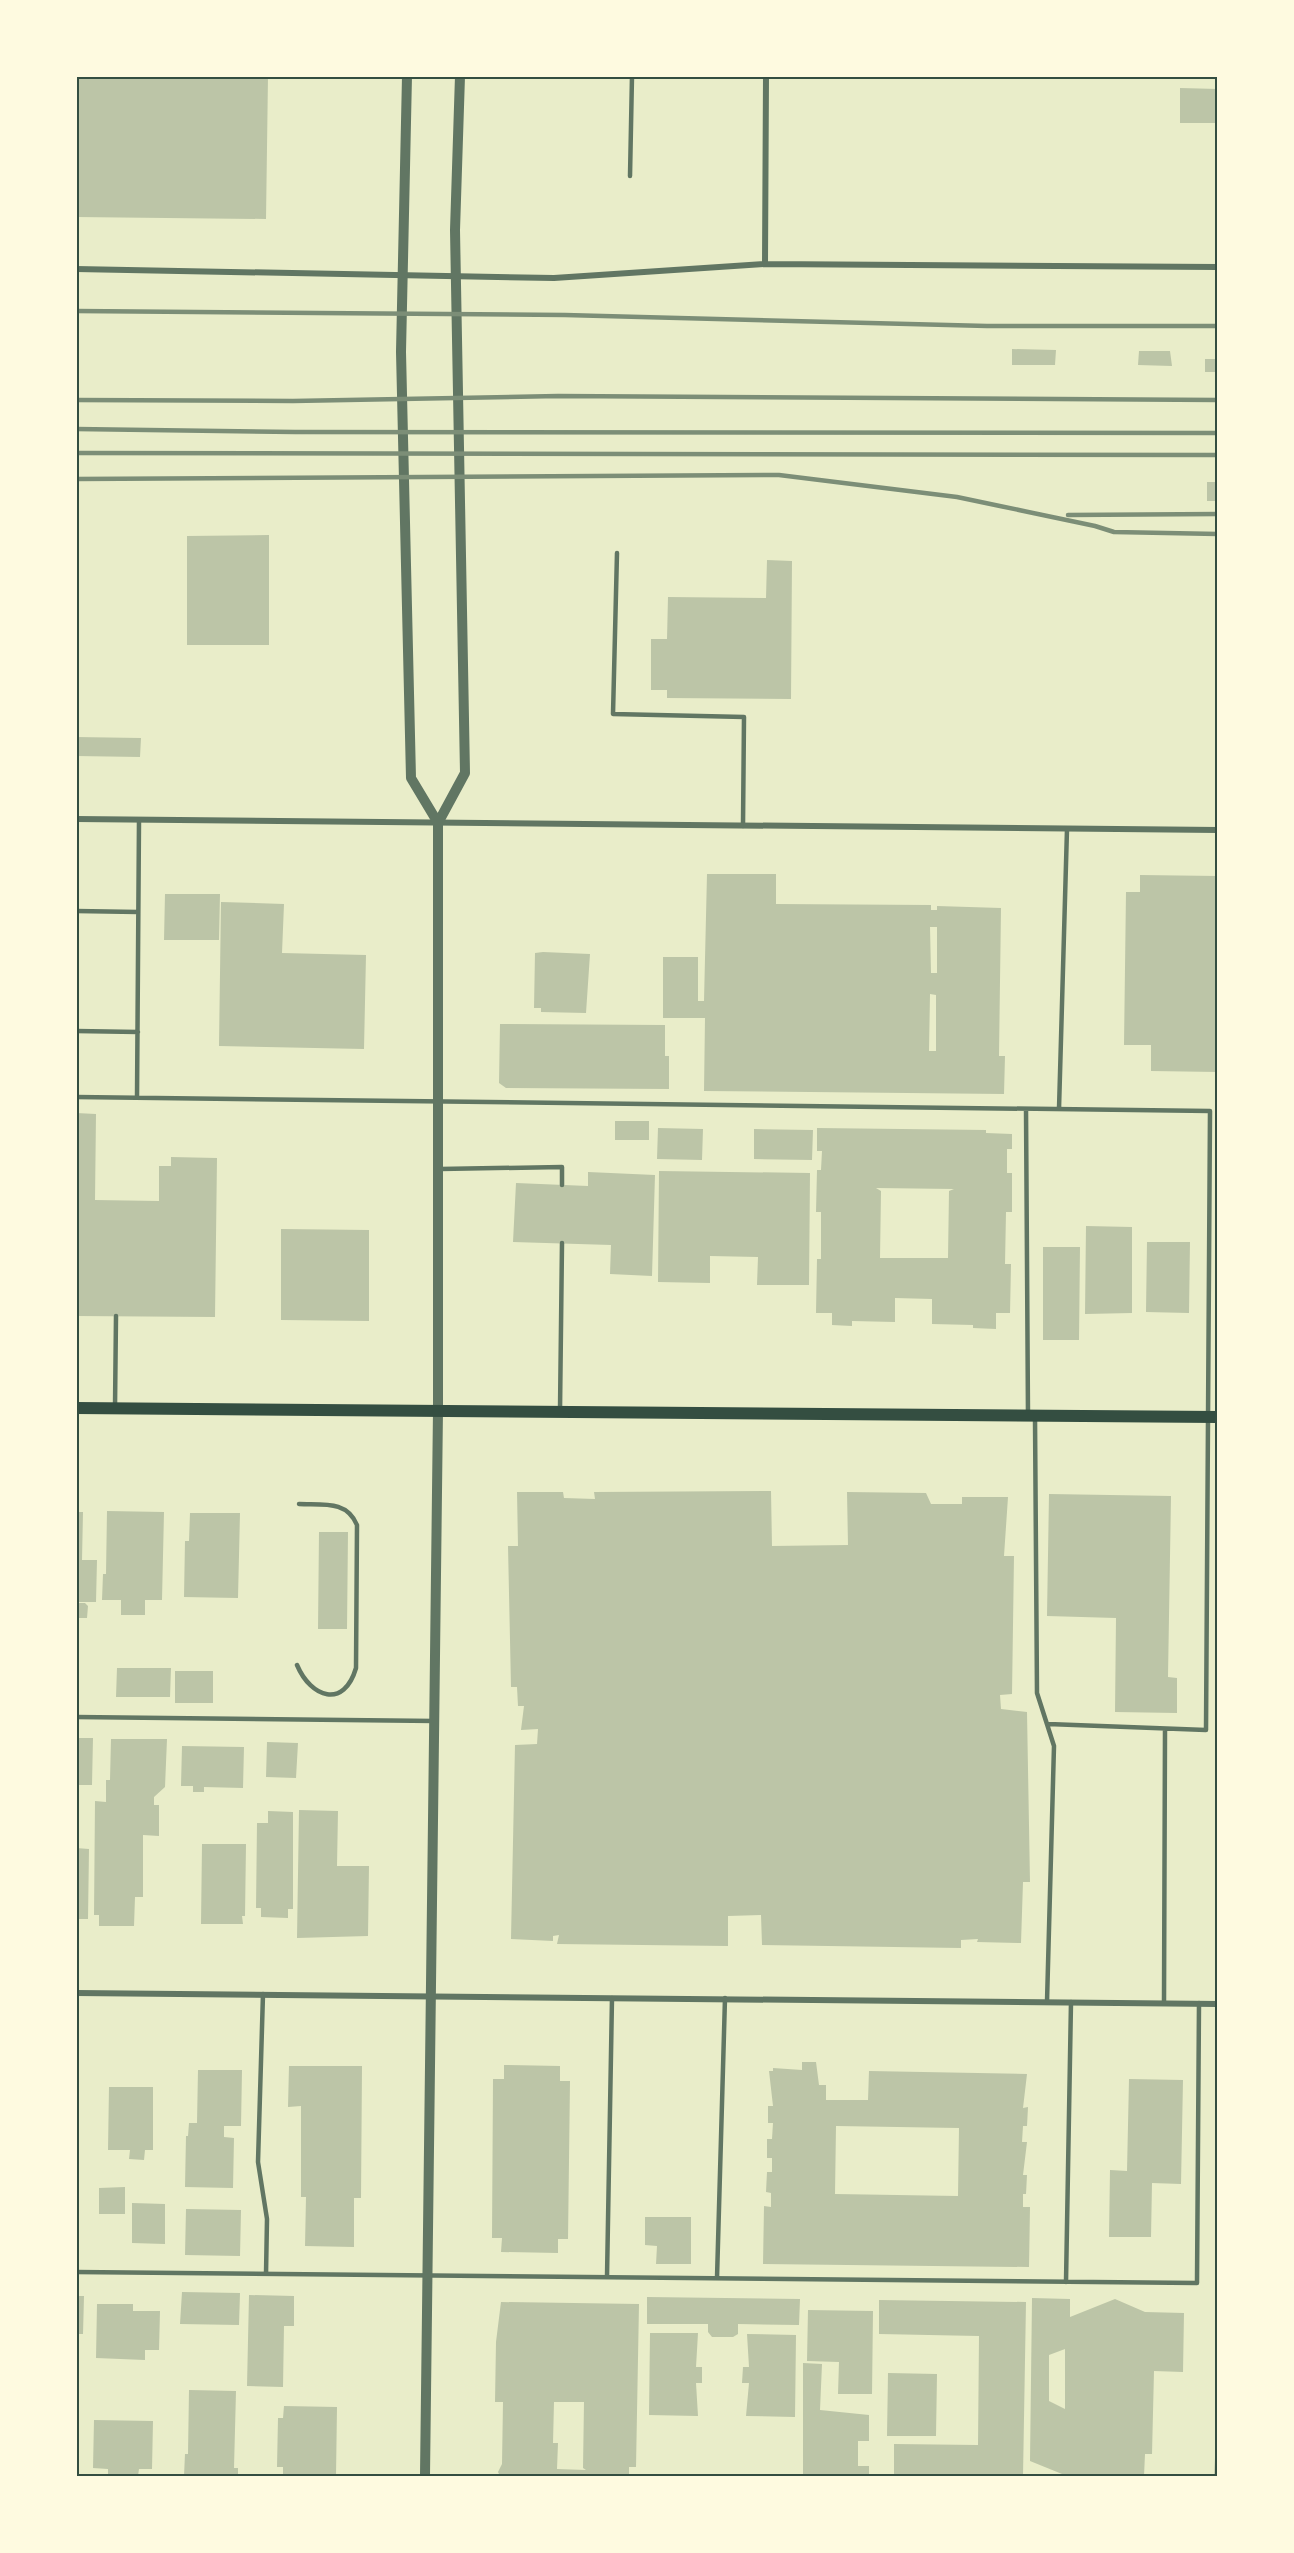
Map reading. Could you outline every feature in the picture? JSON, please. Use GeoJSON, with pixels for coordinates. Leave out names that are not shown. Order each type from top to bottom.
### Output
{"type":"FeatureCollection","features":[{"type":"Feature","properties":{"kind":"main road"},"geometry":{"type":"LineString","coordinates":[[76,1408],[1213,1417]]}},
{"type":"Feature","properties":{"kind":"street"},"geometry":{"type":"LineString","coordinates":[[407,76],[401,352],[411,777],[438,824]]}},
{"type":"Feature","properties":{"kind":"street"},"geometry":{"type":"LineString","coordinates":[[425,2476],[440,1169],[438,824],[465,773],[455,230],[460,76]]}},
{"type":"Feature","properties":{"kind":"street"},"geometry":{"type":"LineString","coordinates":[[765,264],[766,76]]}},
{"type":"Feature","properties":{"kind":"street"},"geometry":{"type":"LineString","coordinates":[[76,269],[554,278],[765,264],[1218,267]]}},
{"type":"Feature","properties":{"kind":"street"},"geometry":{"type":"LineString","coordinates":[[76,819],[1218,830]]}},
{"type":"Feature","properties":{"kind":"street"},"geometry":{"type":"LineString","coordinates":[[76,1993],[1218,2004]]}},
{"type":"Feature","properties":{"kind":"lane"},"geometry":{"type":"LineString","coordinates":[[630,176],[632,76]]}},
{"type":"Feature","properties":{"kind":"lane"},"geometry":{"type":"LineString","coordinates":[[617,553],[613,714],[744,717],[743,826]]}},
{"type":"Feature","properties":{"kind":"lane"},"geometry":{"type":"LineString","coordinates":[[137,1098],[139,820]]}},
{"type":"Feature","properties":{"kind":"lane"},"geometry":{"type":"LineString","coordinates":[[1059,1109],[1067,829]]}},
{"type":"Feature","properties":{"kind":"lane"},"geometry":{"type":"LineString","coordinates":[[76,911],[138,912]]}},
{"type":"Feature","properties":{"kind":"lane"},"geometry":{"type":"LineString","coordinates":[[76,1031],[138,1032]]}},
{"type":"Feature","properties":{"kind":"lane"},"geometry":{"type":"LineString","coordinates":[[76,1097],[1210,1111],[1213,1417],[1206,1730],[1048,1724]]}},
{"type":"Feature","properties":{"kind":"lane"},"geometry":{"type":"LineString","coordinates":[[1026,1108],[1037,1693],[1054,1746],[1047,2002]]}},
{"type":"Feature","properties":{"kind":"lane"},"geometry":{"type":"LineString","coordinates":[[440,1169],[562,1167],[562,1185]]}},
{"type":"Feature","properties":{"kind":"lane"},"geometry":{"type":"LineString","coordinates":[[560,1411],[562,1243]]}},
{"type":"Feature","properties":{"kind":"lane"},"geometry":{"type":"LineString","coordinates":[[115,1408],[116,1316]]}},
{"type":"Feature","properties":{"kind":"lane"},"geometry":{"type":"LineString","coordinates":[[297,1665],[311,1688],[322,1694],[334,1694],[345,1688],[354,1678],[356,1668],[357,1525],[348,1509],[339,1506],[299,1504]]}},
{"type":"Feature","properties":{"kind":"lane"},"geometry":{"type":"LineString","coordinates":[[76,1717],[435,1721]]}},
{"type":"Feature","properties":{"kind":"lane"},"geometry":{"type":"LineString","coordinates":[[1164,2003],[1165,1730]]}},
{"type":"Feature","properties":{"kind":"lane"},"geometry":{"type":"LineString","coordinates":[[263,1994],[258,2162],[267,2219],[266,2274]]}},
{"type":"Feature","properties":{"kind":"lane"},"geometry":{"type":"LineString","coordinates":[[607,2277],[612,1998]]}},
{"type":"Feature","properties":{"kind":"lane"},"geometry":{"type":"LineString","coordinates":[[717,2278],[725,1998]]}},
{"type":"Feature","properties":{"kind":"lane"},"geometry":{"type":"LineString","coordinates":[[1066,2282],[1071,2002]]}},
{"type":"Feature","properties":{"kind":"lane"},"geometry":{"type":"LineString","coordinates":[[76,2272],[1197,2283],[1199,2003]]}},
{"type":"Feature","properties":{"kind":"building"},"geometry":{"type":"Polygon","coordinates":[[[76,76],[268,76],[266,219],[76,217],[76,76]]]}},
{"type":"Feature","properties":{"kind":"building"},"geometry":{"type":"Polygon","coordinates":[[[1180,88],[1218,89],[1218,123],[1180,123],[1180,88]]]}},
{"type":"Feature","properties":{"kind":"building"},"geometry":{"type":"Polygon","coordinates":[[[1012,349],[1056,350],[1055,365],[1012,365],[1012,349]]]}},
{"type":"Feature","properties":{"kind":"building"},"geometry":{"type":"Polygon","coordinates":[[[1139,351],[1170,351],[1172,366],[1138,365],[1139,351]]]}},
{"type":"Feature","properties":{"kind":"building"},"geometry":{"type":"Polygon","coordinates":[[[1205,359],[1218,359],[1218,372],[1205,372],[1205,359]]]}},
{"type":"Feature","properties":{"kind":"building"},"geometry":{"type":"Polygon","coordinates":[[[1207,482],[1218,482],[1218,501],[1207,501],[1207,482]]]}},
{"type":"Feature","properties":{"kind":"building"},"geometry":{"type":"Polygon","coordinates":[[[269,535],[269,645],[187,645],[187,536],[269,535]]]}},
{"type":"Feature","properties":{"kind":"building"},"geometry":{"type":"Polygon","coordinates":[[[767,560],[792,561],[791,699],[667,698],[667,690],[651,690],[651,639],[667,639],[668,597],[766,598],[767,560]]]}},
{"type":"Feature","properties":{"kind":"building"},"geometry":{"type":"Polygon","coordinates":[[[76,737],[141,738],[140,757],[76,756],[76,737]]]}},
{"type":"Feature","properties":{"kind":"building"},"geometry":{"type":"Polygon","coordinates":[[[707,874],[776,874],[776,904],[931,905],[931,910],[937,910],[937,906],[1001,908],[999,1056],[1005,1056],[1004,1094],[704,1091],[705,1018],[663,1018],[663,957],[698,957],[698,1001],[704,1001],[707,874]],[[930,927],[931,973],[937,973],[937,927],[930,927]],[[930,994],[929,1051],[936,1051],[936,995],[930,994]]]}},
{"type":"Feature","properties":{"kind":"building"},"geometry":{"type":"Polygon","coordinates":[[[1140,875],[1218,876],[1218,1072],[1151,1071],[1151,1045],[1124,1045],[1126,892],[1140,892],[1140,875]]]}},
{"type":"Feature","properties":{"kind":"building"},"geometry":{"type":"Polygon","coordinates":[[[165,894],[220,894],[219,940],[164,940],[165,894]]]}},
{"type":"Feature","properties":{"kind":"building"},"geometry":{"type":"Polygon","coordinates":[[[221,902],[284,904],[282,953],[366,955],[364,1049],[219,1046],[221,902]]]}},
{"type":"Feature","properties":{"kind":"building"},"geometry":{"type":"Polygon","coordinates":[[[535,953],[590,954],[586,1013],[541,1012],[541,1008],[534,1008],[535,953]]]}},
{"type":"Feature","properties":{"kind":"building"},"geometry":{"type":"Polygon","coordinates":[[[500,1024],[665,1025],[665,1056],[669,1056],[669,1089],[506,1088],[499,1083],[500,1024]]]}},
{"type":"Feature","properties":{"kind":"building"},"geometry":{"type":"Polygon","coordinates":[[[76,1113],[96,1114],[95,1200],[159,1201],[159,1166],[171,1166],[171,1157],[217,1158],[215,1317],[76,1316],[76,1113]]]}},
{"type":"Feature","properties":{"kind":"building"},"geometry":{"type":"Polygon","coordinates":[[[615,1121],[649,1121],[649,1140],[615,1140],[615,1121]]]}},
{"type":"Feature","properties":{"kind":"building"},"geometry":{"type":"Polygon","coordinates":[[[658,1128],[703,1129],[702,1160],[657,1159],[658,1128]]]}},
{"type":"Feature","properties":{"kind":"building"},"geometry":{"type":"Polygon","coordinates":[[[817,1128],[986,1130],[986,1133],[1012,1134],[1012,1149],[1007,1149],[1007,1173],[1012,1173],[1012,1212],[1006,1212],[1005,1264],[1011,1264],[1010,1313],[996,1313],[996,1329],[973,1328],[973,1325],[932,1324],[932,1299],[895,1298],[895,1322],[852,1321],[852,1326],[832,1325],[832,1313],[816,1313],[817,1259],[821,1259],[821,1212],[816,1212],[817,1170],[821,1170],[822,1151],[817,1151],[817,1128]],[[876,1188],[881,1191],[880,1258],[948,1258],[949,1191],[954,1189],[876,1188]]]}},
{"type":"Feature","properties":{"kind":"building"},"geometry":{"type":"Polygon","coordinates":[[[754,1129],[813,1130],[812,1160],[754,1159],[754,1129]]]}},
{"type":"Feature","properties":{"kind":"building"},"geometry":{"type":"Polygon","coordinates":[[[659,1171],[810,1173],[809,1285],[757,1285],[758,1257],[710,1256],[710,1283],[658,1282],[659,1171]]]}},
{"type":"Feature","properties":{"kind":"building"},"geometry":{"type":"Polygon","coordinates":[[[588,1172],[655,1175],[652,1276],[610,1274],[611,1245],[513,1242],[516,1183],[588,1186],[588,1172]]]}},
{"type":"Feature","properties":{"kind":"building"},"geometry":{"type":"Polygon","coordinates":[[[1086,1226],[1132,1227],[1132,1313],[1085,1314],[1086,1226]]]}},
{"type":"Feature","properties":{"kind":"building"},"geometry":{"type":"Polygon","coordinates":[[[281,1229],[369,1230],[369,1321],[281,1320],[281,1229]]]}},
{"type":"Feature","properties":{"kind":"building"},"geometry":{"type":"Polygon","coordinates":[[[1147,1242],[1190,1242],[1189,1313],[1146,1312],[1147,1242]]]}},
{"type":"Feature","properties":{"kind":"building"},"geometry":{"type":"Polygon","coordinates":[[[1043,1247],[1080,1247],[1079,1340],[1043,1340],[1043,1247]]]}},
{"type":"Feature","properties":{"kind":"building"},"geometry":{"type":"Polygon","coordinates":[[[771,1491],[772,1546],[848,1545],[847,1492],[926,1493],[931,1504],[962,1504],[962,1497],[1008,1497],[1004,1556],[1014,1556],[1012,1694],[1000,1695],[1001,1709],[1027,1712],[1030,1882],[1023,1882],[1021,1943],[977,1942],[978,1939],[961,1940],[961,1948],[762,1945],[761,1915],[728,1916],[728,1946],[557,1944],[559,1935],[553,1936],[553,1941],[511,1939],[515,1745],[537,1744],[538,1729],[521,1730],[524,1706],[518,1706],[517,1687],[511,1687],[508,1546],[518,1546],[517,1492],[563,1492],[564,1498],[595,1499],[594,1492],[771,1491]]]}},
{"type":"Feature","properties":{"kind":"building"},"geometry":{"type":"Polygon","coordinates":[[[1049,1494],[1171,1496],[1168,1677],[1177,1678],[1177,1713],[1115,1712],[1116,1618],[1047,1616],[1049,1494]]]}},
{"type":"Feature","properties":{"kind":"building"},"geometry":{"type":"Polygon","coordinates":[[[107,1511],[164,1512],[162,1600],[145,1600],[145,1615],[121,1615],[121,1600],[102,1600],[103,1574],[106,1574],[107,1511]]]}},
{"type":"Feature","properties":{"kind":"building"},"geometry":{"type":"Polygon","coordinates":[[[76,1512],[83,1512],[82,1560],[97,1560],[96,1602],[77,1602],[76,1512]]]}},
{"type":"Feature","properties":{"kind":"building"},"geometry":{"type":"Polygon","coordinates":[[[190,1513],[240,1513],[238,1598],[184,1597],[185,1541],[189,1541],[190,1513]]]}},
{"type":"Feature","properties":{"kind":"building"},"geometry":{"type":"Polygon","coordinates":[[[319,1532],[348,1532],[347,1629],[318,1629],[319,1532]]]}},
{"type":"Feature","properties":{"kind":"building"},"geometry":{"type":"Polygon","coordinates":[[[76,1603],[85,1603],[88,1606],[87,1618],[76,1618],[76,1603]]]}},
{"type":"Feature","properties":{"kind":"building"},"geometry":{"type":"Polygon","coordinates":[[[117,1668],[171,1668],[170,1697],[116,1697],[117,1668]]]}},
{"type":"Feature","properties":{"kind":"building"},"geometry":{"type":"Polygon","coordinates":[[[175,1671],[213,1671],[213,1703],[175,1703],[175,1671]]]}},
{"type":"Feature","properties":{"kind":"building"},"geometry":{"type":"Polygon","coordinates":[[[76,1738],[93,1738],[92,1785],[76,1785],[76,1738]]]}},
{"type":"Feature","properties":{"kind":"building"},"geometry":{"type":"Polygon","coordinates":[[[111,1739],[167,1739],[165,1787],[154,1797],[154,1805],[159,1805],[159,1836],[143,1835],[143,1897],[135,1897],[134,1926],[99,1926],[99,1915],[94,1915],[95,1801],[106,1802],[106,1780],[110,1780],[111,1739]]]}},
{"type":"Feature","properties":{"kind":"building"},"geometry":{"type":"Polygon","coordinates":[[[267,1742],[298,1743],[296,1778],[266,1777],[267,1742]]]}},
{"type":"Feature","properties":{"kind":"building"},"geometry":{"type":"Polygon","coordinates":[[[182,1746],[244,1747],[243,1788],[204,1787],[204,1792],[193,1792],[193,1786],[181,1786],[182,1746]]]}},
{"type":"Feature","properties":{"kind":"building"},"geometry":{"type":"Polygon","coordinates":[[[299,1810],[338,1811],[337,1866],[369,1866],[368,1936],[297,1938],[299,1810]]]}},
{"type":"Feature","properties":{"kind":"building"},"geometry":{"type":"Polygon","coordinates":[[[268,1811],[293,1812],[293,1909],[288,1909],[288,1918],[261,1917],[261,1908],[256,1908],[257,1823],[268,1823],[268,1811]]]}},
{"type":"Feature","properties":{"kind":"building"},"geometry":{"type":"Polygon","coordinates":[[[202,1844],[246,1844],[243,1924],[201,1924],[202,1844]]]}},
{"type":"Feature","properties":{"kind":"building"},"geometry":{"type":"Polygon","coordinates":[[[76,1848],[89,1849],[88,1919],[76,1919],[76,1848]]]}},
{"type":"Feature","properties":{"kind":"building"},"geometry":{"type":"Polygon","coordinates":[[[802,2062],[816,2062],[819,2085],[826,2085],[826,2100],[868,2100],[869,2071],[1027,2074],[1023,2108],[1028,2107],[1027,2126],[1023,2126],[1022,2142],[1027,2142],[1023,2175],[1027,2175],[1026,2194],[1023,2194],[1023,2207],[1030,2207],[1029,2267],[763,2264],[764,2206],[771,2207],[771,2193],[766,2192],[767,2172],[772,2172],[772,2158],[767,2158],[767,2139],[772,2139],[773,2123],[768,2123],[768,2106],[773,2106],[769,2071],[773,2071],[773,2068],[802,2070],[802,2062]],[[836,2126],[835,2194],[958,2196],[959,2128],[836,2126]]]}},
{"type":"Feature","properties":{"kind":"building"},"geometry":{"type":"Polygon","coordinates":[[[504,2065],[560,2066],[560,2081],[570,2081],[568,2239],[558,2239],[558,2253],[501,2252],[502,2238],[492,2238],[493,2079],[504,2079],[504,2065]]]}},
{"type":"Feature","properties":{"kind":"building"},"geometry":{"type":"Polygon","coordinates":[[[289,2066],[362,2066],[361,2198],[354,2198],[354,2247],[305,2246],[306,2197],[301,2197],[301,2106],[288,2107],[289,2066]]]}},
{"type":"Feature","properties":{"kind":"building"},"geometry":{"type":"Polygon","coordinates":[[[198,2070],[242,2070],[241,2126],[224,2126],[224,2137],[234,2138],[233,2188],[185,2187],[186,2136],[188,2136],[189,2123],[197,2123],[198,2070]]]}},
{"type":"Feature","properties":{"kind":"building"},"geometry":{"type":"Polygon","coordinates":[[[1129,2079],[1183,2080],[1181,2184],[1152,2183],[1151,2237],[1109,2237],[1110,2170],[1127,2171],[1129,2079]]]}},
{"type":"Feature","properties":{"kind":"building"},"geometry":{"type":"Polygon","coordinates":[[[109,2087],[153,2087],[153,2150],[145,2150],[144,2160],[129,2159],[130,2150],[108,2150],[109,2087]]]}},
{"type":"Feature","properties":{"kind":"building"},"geometry":{"type":"Polygon","coordinates":[[[125,2187],[125,2214],[99,2214],[99,2188],[125,2187]]]}},
{"type":"Feature","properties":{"kind":"building"},"geometry":{"type":"Polygon","coordinates":[[[132,2203],[165,2204],[165,2244],[132,2243],[132,2203]]]}},
{"type":"Feature","properties":{"kind":"building"},"geometry":{"type":"Polygon","coordinates":[[[186,2209],[241,2210],[240,2256],[185,2255],[186,2209]]]}},
{"type":"Feature","properties":{"kind":"building"},"geometry":{"type":"Polygon","coordinates":[[[645,2217],[691,2217],[691,2264],[656,2264],[657,2246],[645,2245],[645,2217]]]}},
{"type":"Feature","properties":{"kind":"building"},"geometry":{"type":"Polygon","coordinates":[[[182,2292],[240,2293],[239,2325],[180,2324],[182,2292]]]}},
{"type":"Feature","properties":{"kind":"building"},"geometry":{"type":"Polygon","coordinates":[[[249,2295],[294,2296],[294,2326],[284,2326],[283,2387],[247,2386],[249,2295]]]}},
{"type":"Feature","properties":{"kind":"building"},"geometry":{"type":"Polygon","coordinates":[[[76,2296],[84,2296],[83,2334],[76,2334],[76,2296]]]}},
{"type":"Feature","properties":{"kind":"building"},"geometry":{"type":"Polygon","coordinates":[[[647,2297],[800,2299],[799,2325],[738,2324],[738,2334],[733,2337],[712,2337],[708,2332],[708,2324],[647,2324],[647,2297]]]}},
{"type":"Feature","properties":{"kind":"building"},"geometry":{"type":"Polygon","coordinates":[[[1032,2298],[1070,2299],[1070,2317],[1115,2299],[1145,2312],[1184,2313],[1183,2372],[1154,2371],[1152,2454],[1145,2454],[1144,2476],[1067,2476],[1030,2461],[1032,2298]],[[1065,2349],[1049,2355],[1049,2401],[1065,2409],[1065,2349]]]}},
{"type":"Feature","properties":{"kind":"building"},"geometry":{"type":"Polygon","coordinates":[[[879,2300],[1026,2302],[1023,2476],[894,2476],[894,2444],[978,2445],[979,2336],[879,2334],[879,2300]]]}},
{"type":"Feature","properties":{"kind":"building"},"geometry":{"type":"Polygon","coordinates":[[[501,2302],[639,2304],[636,2467],[629,2467],[629,2476],[500,2476],[498,2472],[502,2464],[503,2402],[495,2402],[496,2342],[501,2302]],[[554,2402],[553,2443],[558,2443],[557,2469],[586,2470],[583,2468],[584,2402],[554,2402]]]}},
{"type":"Feature","properties":{"kind":"building"},"geometry":{"type":"Polygon","coordinates":[[[97,2304],[133,2304],[133,2311],[160,2311],[159,2350],[145,2350],[145,2360],[96,2358],[97,2304]]]}},
{"type":"Feature","properties":{"kind":"building"},"geometry":{"type":"Polygon","coordinates":[[[808,2310],[873,2311],[872,2394],[838,2394],[839,2362],[807,2361],[808,2310]]]}},
{"type":"Feature","properties":{"kind":"building"},"geometry":{"type":"Polygon","coordinates":[[[650,2333],[698,2333],[696,2367],[702,2367],[702,2383],[696,2383],[698,2416],[649,2415],[650,2333]]]}},
{"type":"Feature","properties":{"kind":"building"},"geometry":{"type":"Polygon","coordinates":[[[747,2334],[796,2335],[795,2417],[746,2416],[749,2383],[742,2383],[743,2367],[749,2367],[747,2334]]]}},
{"type":"Feature","properties":{"kind":"building"},"geometry":{"type":"Polygon","coordinates":[[[803,2363],[822,2364],[820,2410],[869,2415],[869,2441],[858,2441],[858,2466],[869,2466],[869,2476],[803,2476],[803,2363]]]}},
{"type":"Feature","properties":{"kind":"building"},"geometry":{"type":"Polygon","coordinates":[[[888,2373],[937,2374],[936,2436],[887,2436],[888,2373]]]}},
{"type":"Feature","properties":{"kind":"building"},"geometry":{"type":"Polygon","coordinates":[[[189,2390],[236,2391],[234,2468],[238,2468],[238,2476],[184,2476],[185,2454],[188,2454],[189,2390]]]}},
{"type":"Feature","properties":{"kind":"building"},"geometry":{"type":"Polygon","coordinates":[[[284,2406],[337,2407],[336,2476],[283,2476],[283,2467],[277,2467],[278,2418],[283,2418],[284,2406]]]}},
{"type":"Feature","properties":{"kind":"building"},"geometry":{"type":"Polygon","coordinates":[[[94,2420],[153,2421],[152,2469],[139,2469],[138,2476],[108,2476],[108,2469],[93,2468],[94,2420]]]}},
{"type":"Feature","properties":{"kind":"building"},"geometry":{"type":"Polygon","coordinates":[[[1216,2439],[1218,2439],[1218,2476],[1214,2476],[1216,2439]]]}},
{"type":"Feature","properties":{"kind":"railway"},"geometry":{"type":"LineString","coordinates":[[76,311],[565,315],[987,326],[1218,326]]}},
{"type":"Feature","properties":{"kind":"railway"},"geometry":{"type":"LineString","coordinates":[[76,400],[293,401],[558,396],[1218,400]]}},
{"type":"Feature","properties":{"kind":"railway"},"geometry":{"type":"LineString","coordinates":[[76,429],[295,432],[1218,433]]}},
{"type":"Feature","properties":{"kind":"railway"},"geometry":{"type":"LineString","coordinates":[[76,453],[1218,455]]}},
{"type":"Feature","properties":{"kind":"railway"},"geometry":{"type":"LineString","coordinates":[[76,479],[779,475],[957,497],[1114,532],[1218,534]]}},
{"type":"Feature","properties":{"kind":"railway"},"geometry":{"type":"LineString","coordinates":[[1068,515],[1218,514]]}}]}
